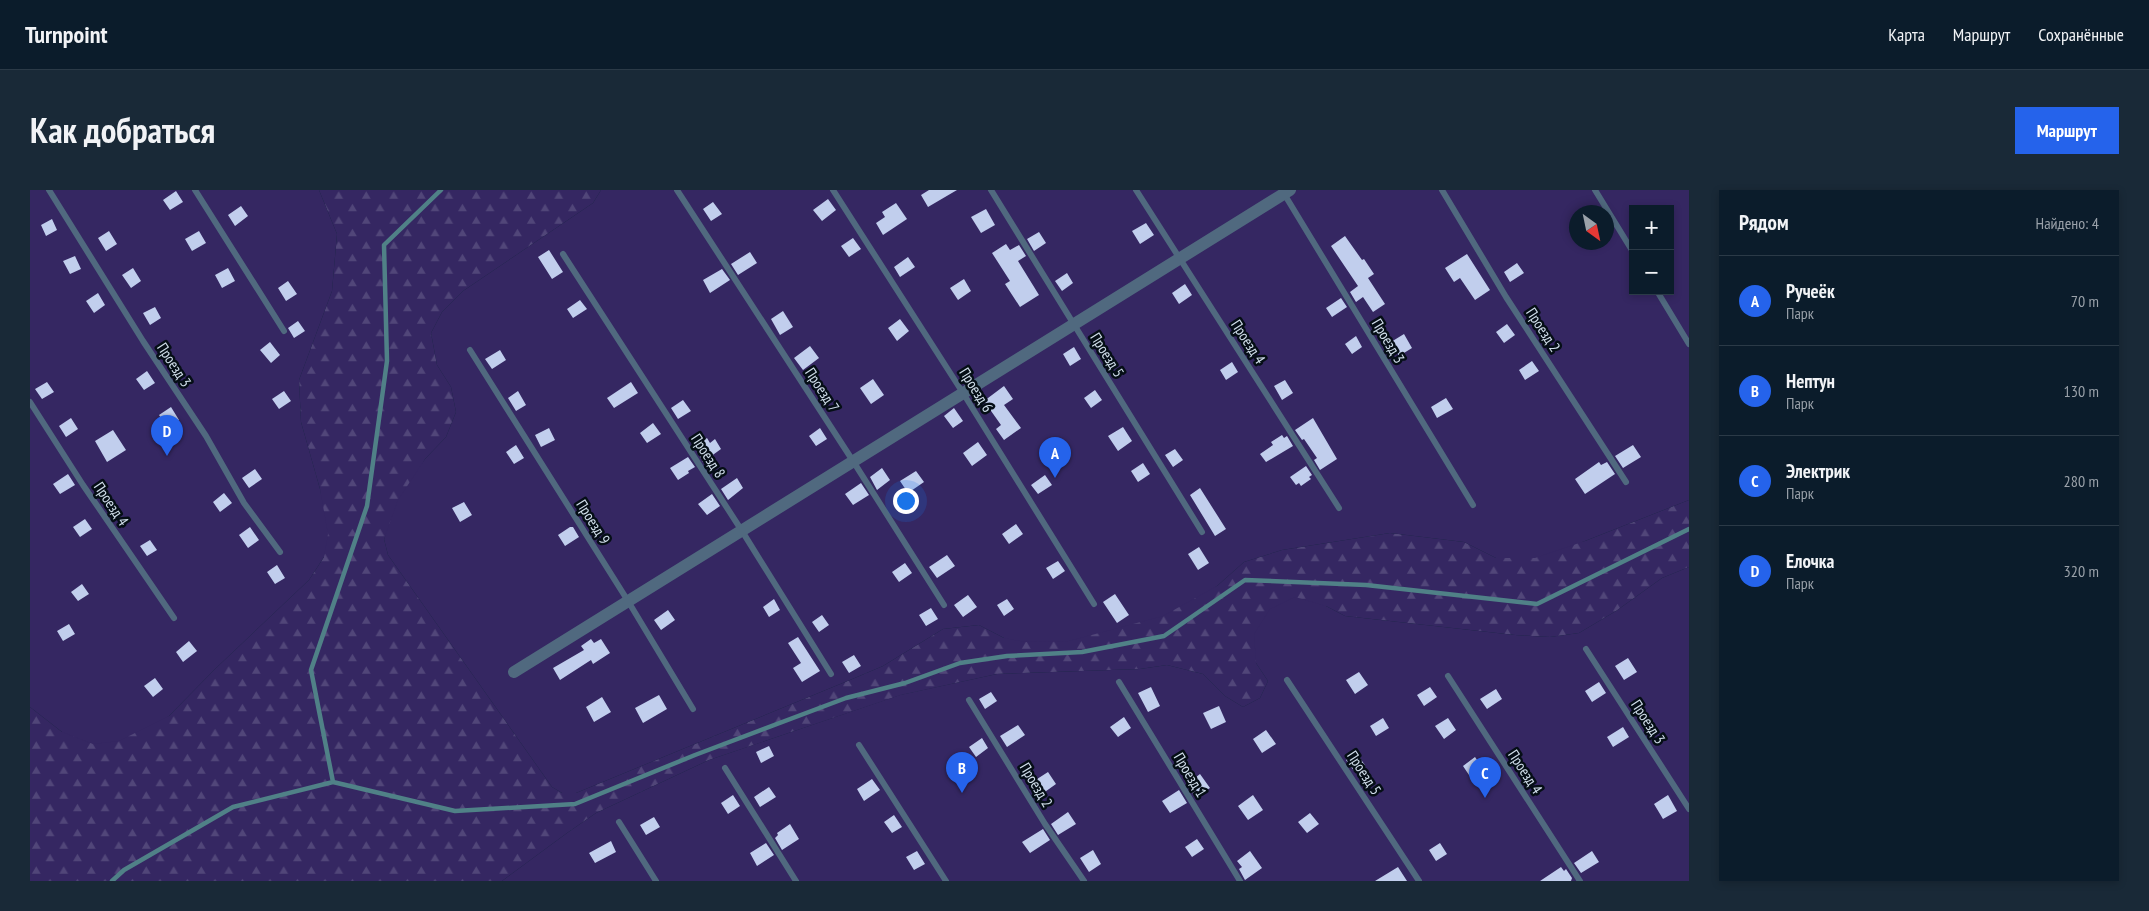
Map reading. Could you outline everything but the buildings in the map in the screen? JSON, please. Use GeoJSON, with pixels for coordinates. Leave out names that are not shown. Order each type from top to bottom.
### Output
{"type":"FeatureCollection","features":[{"type":"Feature","properties":{"kind":"street"},"geometry":{"type":"LineString","coordinates":[[514,672],[1179,259],[1285,191]]}},
{"type":"Feature","properties":{"kind":"lane","name":"Проезд 3"},"geometry":{"type":"LineString","coordinates":[[49,190],[143,341],[206,436],[244,503],[280,552]]}},
{"type":"Feature","properties":{"kind":"lane"},"geometry":{"type":"LineString","coordinates":[[195,190],[284,331]]}},
{"type":"Feature","properties":{"kind":"lane","name":"Проезд 7"},"geometry":{"type":"LineString","coordinates":[[677,190],[944,605]]}},
{"type":"Feature","properties":{"kind":"lane","name":"Проезд 6"},"geometry":{"type":"LineString","coordinates":[[833,190],[963,393],[1094,604]]}},
{"type":"Feature","properties":{"kind":"lane","name":"Проезд 5"},"geometry":{"type":"LineString","coordinates":[[991,190],[1202,532]]}},
{"type":"Feature","properties":{"kind":"lane","name":"Проезд 4"},"geometry":{"type":"LineString","coordinates":[[1136,190],[1339,508]]}},
{"type":"Feature","properties":{"kind":"lane","name":"Проезд 2"},"geometry":{"type":"LineString","coordinates":[[1442,190],[1506,296],[1626,482]]}},
{"type":"Feature","properties":{"kind":"lane"},"geometry":{"type":"LineString","coordinates":[[1595,190],[1632,250]]}},
{"type":"Feature","properties":{"kind":"lane","name":"Проезд 3"},"geometry":{"type":"LineString","coordinates":[[1285,191],[1473,505]]}},
{"type":"Feature","properties":{"kind":"lane","name":"Проезд 8"},"geometry":{"type":"LineString","coordinates":[[563,254],[742,531],[831,674]]}},
{"type":"Feature","properties":{"kind":"lane"},"geometry":{"type":"LineString","coordinates":[[1659,295],[1689,344]]}},
{"type":"Feature","properties":{"kind":"lane","name":"Проезд 9"},"geometry":{"type":"LineString","coordinates":[[470,350],[628,601],[693,709]]}},
{"type":"Feature","properties":{"kind":"lane","name":"Проезд 4"},"geometry":{"type":"LineString","coordinates":[[30,402],[83,486],[174,618]]}},
{"type":"Feature","properties":{"kind":"lane","name":"Проезд 3"},"geometry":{"type":"LineString","coordinates":[[1586,649],[1689,809]]}},
{"type":"Feature","properties":{"kind":"lane","name":"Проезд 4"},"geometry":{"type":"LineString","coordinates":[[1448,676],[1580,881]]}},
{"type":"Feature","properties":{"kind":"lane","name":"Проезд 5"},"geometry":{"type":"LineString","coordinates":[[1287,680],[1419,881]]}},
{"type":"Feature","properties":{"kind":"lane","name":"Проезд 1"},"geometry":{"type":"LineString","coordinates":[[1119,682],[1240,881]]}},
{"type":"Feature","properties":{"kind":"lane","name":"Проезд 2"},"geometry":{"type":"LineString","coordinates":[[969,700],[1045,824],[1084,881]]}},
{"type":"Feature","properties":{"kind":"lane"},"geometry":{"type":"LineString","coordinates":[[859,745],[946,881]]}},
{"type":"Feature","properties":{"kind":"lane"},"geometry":{"type":"LineString","coordinates":[[725,768],[796,881]]}},
{"type":"Feature","properties":{"kind":"lane"},"geometry":{"type":"LineString","coordinates":[[619,822],[656,881]]}},
{"type":"Feature","properties":{"kind":"green space"},"geometry":{"type":"Polygon","coordinates":[[[30,190],[319,190],[337,234],[332,291],[299,380],[301,422],[320,489],[328,534],[324,557],[309,580],[215,669],[169,716],[119,741],[93,744],[62,732],[30,707],[30,190]]]}},
{"type":"Feature","properties":{"kind":"green space"},"geometry":{"type":"Polygon","coordinates":[[[319,190],[601,190],[593,203],[463,291],[442,312],[431,333],[437,365],[451,387],[456,412],[446,437],[425,459],[384,539],[388,555],[552,787],[562,793],[576,793],[883,666],[943,629],[979,625],[1004,638],[1217,586],[1244,562],[1282,550],[1390,533],[1464,542],[1496,558],[1585,541],[1689,500],[1689,567],[1662,578],[1616,611],[1579,633],[1550,637],[1515,635],[1345,616],[1326,606],[1256,663],[1268,681],[1260,698],[1243,707],[1225,696],[1203,674],[1167,665],[1140,669],[997,674],[901,695],[709,760],[596,813],[502,881],[30,881],[30,707],[62,732],[169,716],[215,669],[309,580],[324,557],[320,489],[301,422],[299,380],[332,291],[337,234],[319,190]]]}},
{"type":"Feature","properties":{"kind":"green space"},"geometry":{"type":"Polygon","coordinates":[[[601,190],[1689,190],[1689,500],[1585,541],[1535,558],[1496,558],[1464,542],[1390,533],[1282,550],[1244,562],[1217,586],[1163,616],[1069,641],[1025,642],[1004,638],[979,625],[943,629],[883,666],[576,793],[562,793],[552,787],[388,555],[384,539],[398,500],[425,459],[446,437],[456,412],[451,387],[437,365],[431,333],[442,312],[463,291],[593,203],[601,190]]]}},
{"type":"Feature","properties":{"kind":"green space"},"geometry":{"type":"Polygon","coordinates":[[[1689,567],[1689,881],[502,881],[596,813],[709,760],[900,695],[997,674],[1140,669],[1167,665],[1203,674],[1225,696],[1243,707],[1260,698],[1268,681],[1256,663],[1254,634],[1270,609],[1295,597],[1326,606],[1345,616],[1515,635],[1550,637],[1579,633],[1616,611],[1662,578],[1689,567]]]}},
{"type":"Feature","properties":{"kind":"waterway"},"geometry":{"type":"LineString","coordinates":[[333,782],[311,670],[367,506],[387,361],[384,245],[441,190]]}},
{"type":"Feature","properties":{"kind":"waterway"},"geometry":{"type":"LineString","coordinates":[[112,881],[124,870],[233,807],[333,782],[455,811],[575,804],[695,755],[846,698],[905,683],[960,663],[1007,656],[1082,652],[1164,636],[1245,580],[1366,585],[1537,604],[1689,529]]}},
{"type":"Feature","properties":{"kind":"place","name":"Елочка"},"geometry":{"type":"Point","coordinates":[167,456]}},
{"type":"Feature","properties":{"kind":"place","name":"Ручеёк"},"geometry":{"type":"Point","coordinates":[1055,478]}},
{"type":"Feature","properties":{"kind":"place","name":"Нептун"},"geometry":{"type":"Point","coordinates":[962,793]}},
{"type":"Feature","properties":{"kind":"place","name":"Электрик"},"geometry":{"type":"Point","coordinates":[1485,798]}}]}
